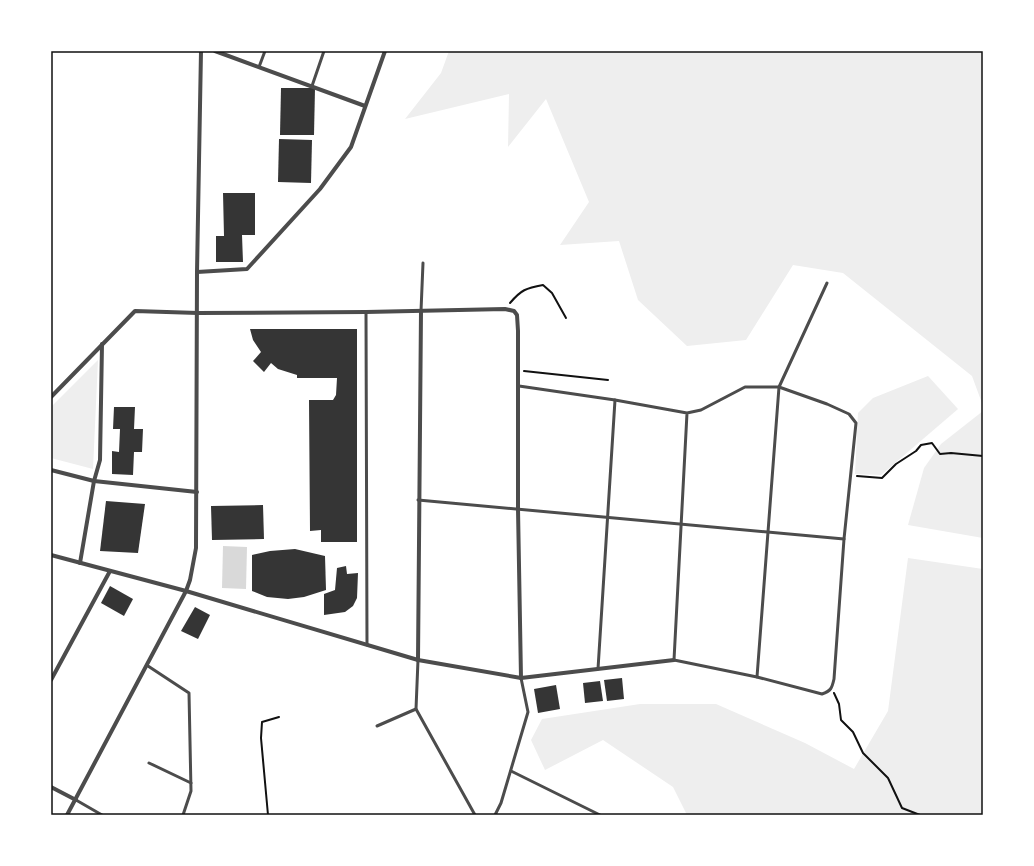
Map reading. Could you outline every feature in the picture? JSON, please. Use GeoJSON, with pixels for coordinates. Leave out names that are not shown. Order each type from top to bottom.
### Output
{"type":"FeatureCollection","features":[{"type":"Feature","properties":{"kind":"street"},"geometry":{"type":"LineString","coordinates":[[67,815],[148,666],[186,591],[190,580],[196,548],[197,272],[201,51]]}},
{"type":"Feature","properties":{"kind":"street"},"geometry":{"type":"LineString","coordinates":[[215,51],[365,106]]}},
{"type":"Feature","properties":{"kind":"street"},"geometry":{"type":"LineString","coordinates":[[197,272],[247,269],[320,189],[351,147],[385,51]]}},
{"type":"Feature","properties":{"kind":"street"},"geometry":{"type":"LineString","coordinates":[[51,398],[135,311],[366,312],[505,309],[514,311],[517,315],[519,371],[518,509],[521,678]]}},
{"type":"Feature","properties":{"kind":"street"},"geometry":{"type":"LineString","coordinates":[[418,660],[418,500],[421,311]]}},
{"type":"Feature","properties":{"kind":"street"},"geometry":{"type":"LineString","coordinates":[[80,563],[94,481],[100,460],[102,344]]}},
{"type":"Feature","properties":{"kind":"street"},"geometry":{"type":"LineString","coordinates":[[51,470],[94,481],[197,492]]}},
{"type":"Feature","properties":{"kind":"street"},"geometry":{"type":"LineString","coordinates":[[51,554],[110,572],[186,591],[418,660],[521,678],[674,660]]}},
{"type":"Feature","properties":{"kind":"street"},"geometry":{"type":"LineString","coordinates":[[51,680],[110,572]]}},
{"type":"Feature","properties":{"kind":"street"},"geometry":{"type":"LineString","coordinates":[[51,787],[76,800]]}},
{"type":"Feature","properties":{"kind":"lane"},"geometry":{"type":"LineString","coordinates":[[259,67],[265,51]]}},
{"type":"Feature","properties":{"kind":"lane"},"geometry":{"type":"LineString","coordinates":[[312,86],[324,51]]}},
{"type":"Feature","properties":{"kind":"lane"},"geometry":{"type":"LineString","coordinates":[[421,311],[423,263]]}},
{"type":"Feature","properties":{"kind":"lane"},"geometry":{"type":"LineString","coordinates":[[757,677],[779,387],[827,283]]}},
{"type":"Feature","properties":{"kind":"lane"},"geometry":{"type":"LineString","coordinates":[[366,312],[367,645]]}},
{"type":"Feature","properties":{"kind":"lane"},"geometry":{"type":"LineString","coordinates":[[519,386],[687,412],[701,410],[745,387],[779,387],[827,404],[849,414],[856,423],[844,539],[834,679],[832,688],[822,694],[757,677],[674,660],[687,412]]}},
{"type":"Feature","properties":{"kind":"lane"},"geometry":{"type":"LineString","coordinates":[[598,669],[615,400]]}},
{"type":"Feature","properties":{"kind":"lane"},"geometry":{"type":"LineString","coordinates":[[418,500],[844,539]]}},
{"type":"Feature","properties":{"kind":"lane"},"geometry":{"type":"LineString","coordinates":[[418,660],[416,709],[475,815]]}},
{"type":"Feature","properties":{"kind":"lane"},"geometry":{"type":"LineString","coordinates":[[148,666],[189,693],[191,791],[183,815]]}},
{"type":"Feature","properties":{"kind":"lane"},"geometry":{"type":"LineString","coordinates":[[495,815],[501,803],[528,712],[527,701],[521,678]]}},
{"type":"Feature","properties":{"kind":"lane"},"geometry":{"type":"LineString","coordinates":[[377,726],[416,709]]}},
{"type":"Feature","properties":{"kind":"lane"},"geometry":{"type":"LineString","coordinates":[[149,763],[191,783]]}},
{"type":"Feature","properties":{"kind":"lane"},"geometry":{"type":"LineString","coordinates":[[511,771],[600,815]]}},
{"type":"Feature","properties":{"kind":"lane"},"geometry":{"type":"LineString","coordinates":[[76,800],[102,815]]}},
{"type":"Feature","properties":{"kind":"path"},"geometry":{"type":"LineString","coordinates":[[505,309],[518,292],[543,285],[552,293],[566,318]]}},
{"type":"Feature","properties":{"kind":"path"},"geometry":{"type":"LineString","coordinates":[[519,371],[608,380]]}},
{"type":"Feature","properties":{"kind":"path"},"geometry":{"type":"LineString","coordinates":[[851,476],[882,478],[896,464],[916,451],[921,444],[932,443],[940,454],[951,453],[983,456]]}},
{"type":"Feature","properties":{"kind":"path"},"geometry":{"type":"LineString","coordinates":[[832,688],[839,704],[841,720],[853,732],[863,753],[888,778],[902,808],[920,815]]}},
{"type":"Feature","properties":{"kind":"path"},"geometry":{"type":"LineString","coordinates":[[268,815],[265,767],[261,738],[262,722],[279,717]]}},
{"type":"Feature","properties":{"kind":"shaded area"},"geometry":{"type":"Polygon","coordinates":[[[449,51],[983,51],[983,406],[972,376],[843,273],[793,265],[746,340],[687,346],[638,300],[619,241],[560,245],[589,202],[546,99],[508,147],[509,94],[405,119],[441,73],[449,51]]]}},
{"type":"Feature","properties":{"kind":"shaded area"},"geometry":{"type":"Polygon","coordinates":[[[98,360],[93,469],[51,458],[51,407],[98,360]]]}},
{"type":"Feature","properties":{"kind":"shaded area"},"geometry":{"type":"Polygon","coordinates":[[[928,376],[958,409],[881,475],[855,474],[858,413],[873,398],[928,376]]]}},
{"type":"Feature","properties":{"kind":"shaded area"},"geometry":{"type":"Polygon","coordinates":[[[983,411],[983,538],[908,525],[924,468],[941,444],[983,411]]]}},
{"type":"Feature","properties":{"kind":"shaded area"},"geometry":{"type":"Polygon","coordinates":[[[223,546],[247,547],[246,589],[222,588],[223,546]]]}},
{"type":"Feature","properties":{"kind":"shaded area"},"geometry":{"type":"Polygon","coordinates":[[[908,558],[983,569],[983,815],[687,815],[673,787],[603,740],[545,770],[531,740],[542,719],[640,704],[716,704],[805,743],[854,769],[888,711],[908,558]]]}},
{"type":"Feature","properties":{"kind":"building"},"geometry":{"type":"Polygon","coordinates":[[[281,88],[315,88],[314,135],[280,135],[281,88]]]}},
{"type":"Feature","properties":{"kind":"building"},"geometry":{"type":"Polygon","coordinates":[[[279,139],[312,140],[311,183],[278,182],[279,139]]]}},
{"type":"Feature","properties":{"kind":"building"},"geometry":{"type":"Polygon","coordinates":[[[223,193],[255,193],[255,235],[242,235],[243,262],[216,262],[216,236],[224,236],[223,193]]]}},
{"type":"Feature","properties":{"kind":"building"},"geometry":{"type":"Polygon","coordinates":[[[250,329],[357,329],[357,542],[321,542],[321,530],[310,531],[309,400],[333,400],[336,395],[337,378],[297,378],[297,375],[278,369],[271,363],[264,372],[253,361],[261,352],[253,340],[250,329]]]}},
{"type":"Feature","properties":{"kind":"building"},"geometry":{"type":"Polygon","coordinates":[[[114,407],[135,407],[134,429],[143,429],[142,452],[134,452],[133,475],[112,474],[112,451],[119,452],[120,429],[113,429],[114,407]]]}},
{"type":"Feature","properties":{"kind":"building"},"geometry":{"type":"Polygon","coordinates":[[[106,501],[145,504],[138,553],[100,551],[106,501]]]}},
{"type":"Feature","properties":{"kind":"building"},"geometry":{"type":"Polygon","coordinates":[[[263,505],[264,539],[212,540],[211,506],[263,505]]]}},
{"type":"Feature","properties":{"kind":"building"},"geometry":{"type":"Polygon","coordinates":[[[295,549],[325,556],[326,590],[304,597],[288,599],[267,597],[252,591],[252,555],[270,551],[295,549]]]}},
{"type":"Feature","properties":{"kind":"building"},"geometry":{"type":"Polygon","coordinates":[[[346,566],[347,574],[358,573],[357,598],[353,606],[345,612],[324,615],[324,594],[335,590],[337,568],[346,566]]]}},
{"type":"Feature","properties":{"kind":"building"},"geometry":{"type":"Polygon","coordinates":[[[110,586],[133,599],[124,616],[101,603],[110,586]]]}},
{"type":"Feature","properties":{"kind":"building"},"geometry":{"type":"Polygon","coordinates":[[[195,607],[210,615],[198,639],[181,631],[195,607]]]}},
{"type":"Feature","properties":{"kind":"building"},"geometry":{"type":"Polygon","coordinates":[[[622,678],[624,699],[607,701],[604,680],[622,678]]]}},
{"type":"Feature","properties":{"kind":"building"},"geometry":{"type":"Polygon","coordinates":[[[600,681],[603,701],[585,703],[583,683],[600,681]]]}},
{"type":"Feature","properties":{"kind":"building"},"geometry":{"type":"Polygon","coordinates":[[[556,685],[560,709],[538,713],[534,689],[556,685]]]}}]}
